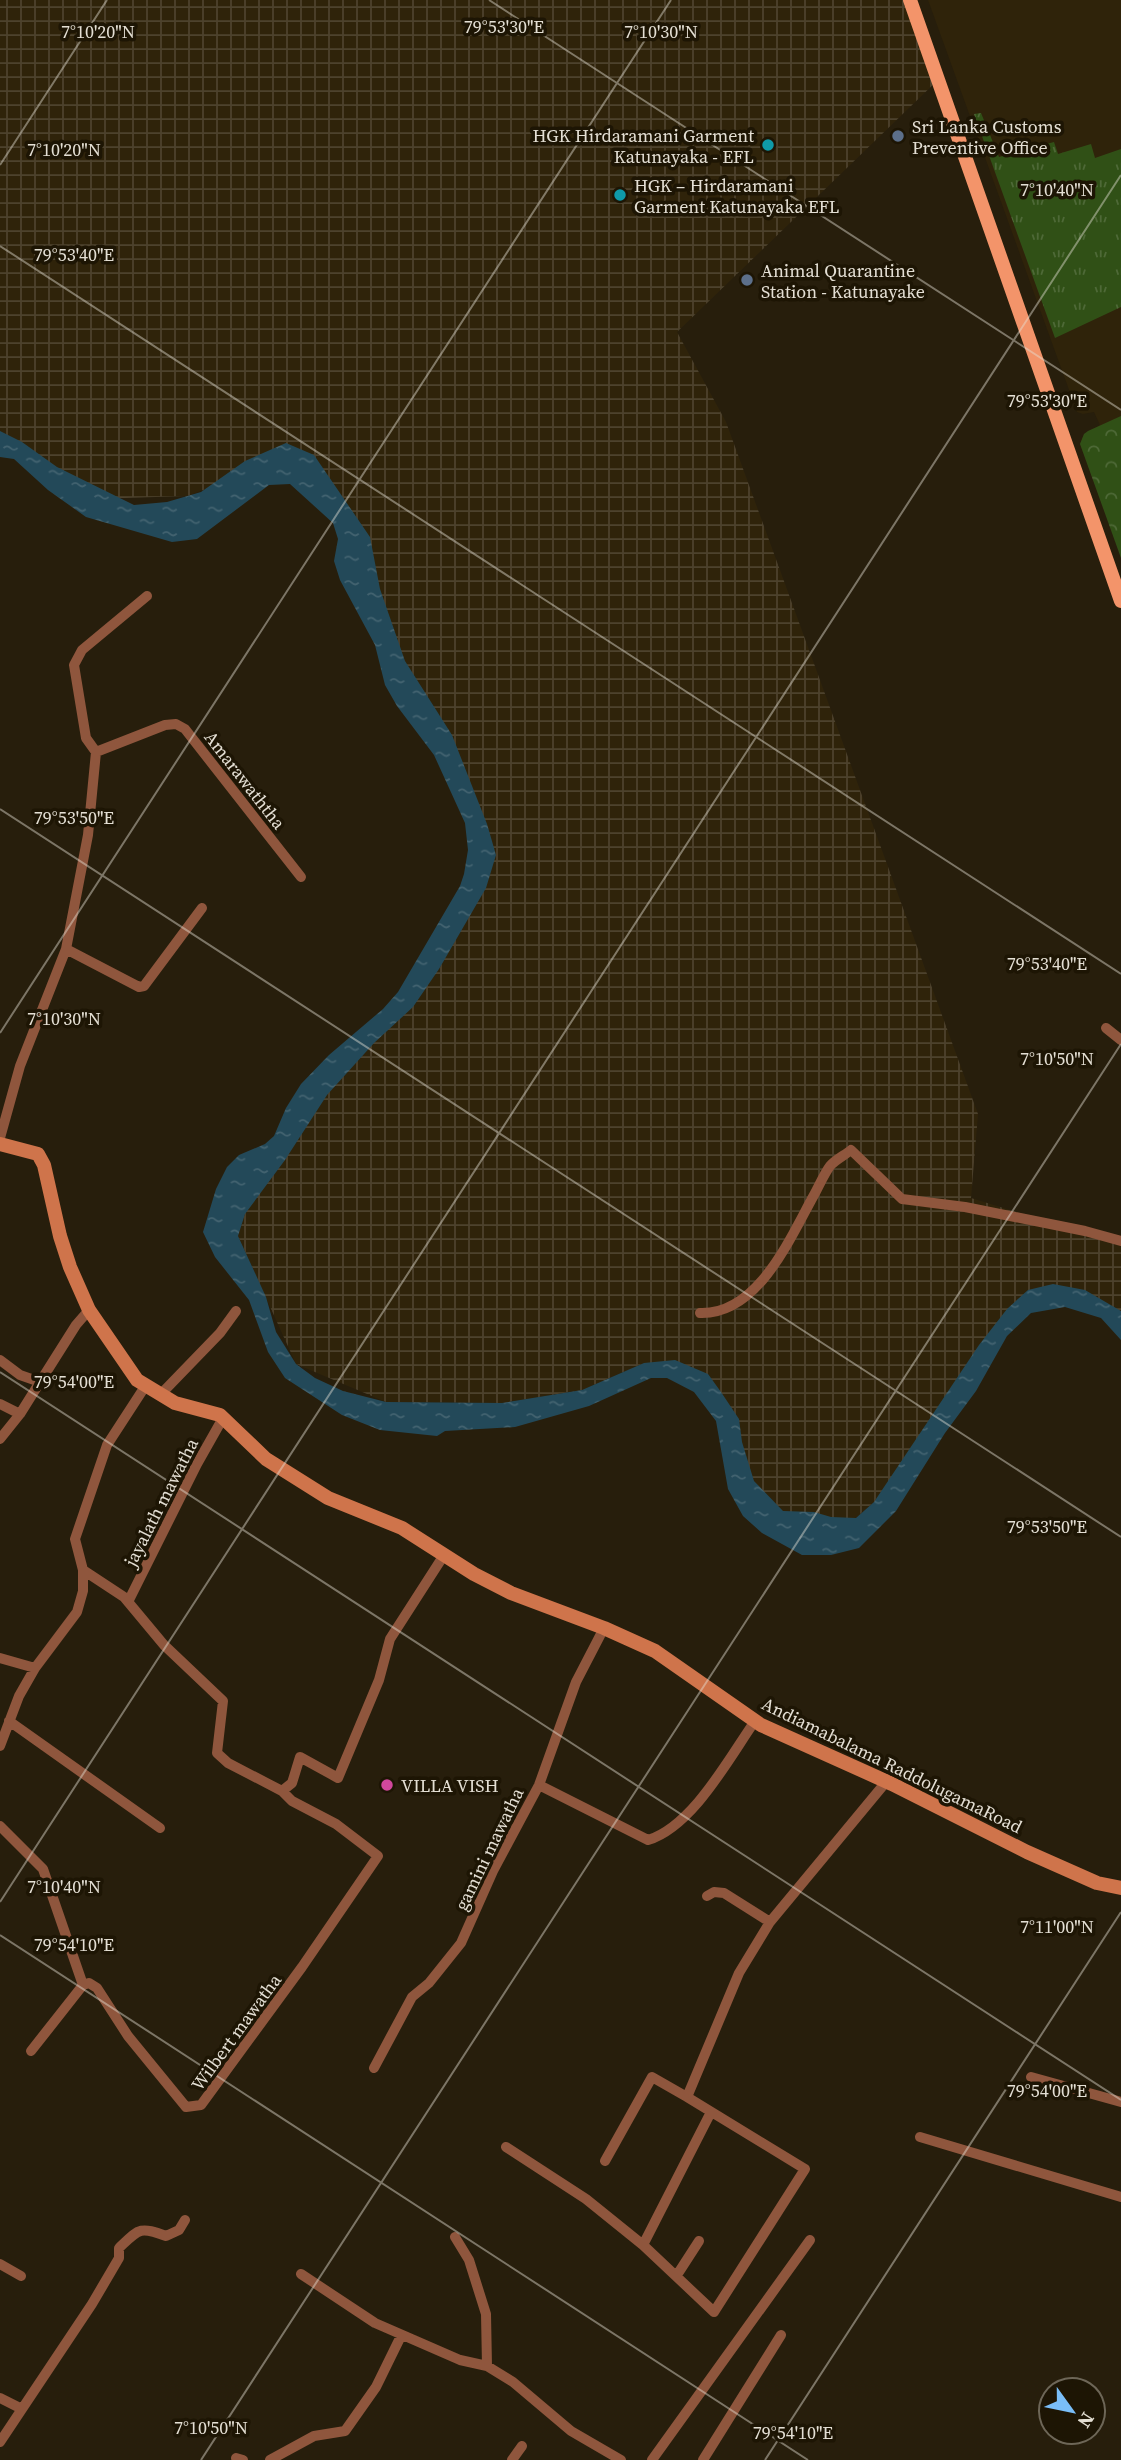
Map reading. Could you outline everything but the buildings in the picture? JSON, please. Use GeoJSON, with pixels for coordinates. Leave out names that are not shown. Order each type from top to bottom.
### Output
{"type":"FeatureCollection","features":[{"type":"Feature","properties":{"kind":"main road"},"geometry":{"type":"LineString","coordinates":[[910,0],[1121,601]]}},
{"type":"Feature","properties":{"kind":"street"},"geometry":{"type":"LineString","coordinates":[[0,1141],[20,1066],[66,949],[88,835],[96,752],[86,738],[74,665],[82,650],[147,596]]}},
{"type":"Feature","properties":{"kind":"street","name":"Amarawaththa"},"geometry":{"type":"LineString","coordinates":[[96,752],[165,725],[176,724],[185,729],[300,877]]}},
{"type":"Feature","properties":{"kind":"street"},"geometry":{"type":"LineString","coordinates":[[66,949],[139,986],[144,986],[202,908]]}},
{"type":"Feature","properties":{"kind":"street"},"geometry":{"type":"LineString","coordinates":[[1105,1028],[1121,1040]]}},
{"type":"Feature","properties":{"kind":"street","name":"Andiamabalama RaddolugamaRoad"},"geometry":{"type":"LineString","coordinates":[[0,1141],[38,1154],[44,1165],[66,1256],[89,1310],[138,1380],[175,1403],[223,1418],[266,1459],[328,1498],[402,1528],[474,1574],[511,1593],[604,1628],[655,1651],[755,1721],[1027,1852],[1097,1883],[1121,1888]]}},
{"type":"Feature","properties":{"kind":"street"},"geometry":{"type":"LineString","coordinates":[[700,1313],[715,1313],[739,1303],[755,1289],[782,1252],[831,1166],[852,1150],[902,1199],[965,1207],[1085,1231],[1121,1241]]}},
{"type":"Feature","properties":{"kind":"street"},"geometry":{"type":"LineString","coordinates":[[0,1439],[20,1414],[76,1325],[89,1310]]}},
{"type":"Feature","properties":{"kind":"street"},"geometry":{"type":"LineString","coordinates":[[161,1394],[220,1333],[236,1311]]}},
{"type":"Feature","properties":{"kind":"street"},"geometry":{"type":"LineString","coordinates":[[0,1360],[20,1375],[40,1382]]}},
{"type":"Feature","properties":{"kind":"street"},"geometry":{"type":"LineString","coordinates":[[0,1746],[19,1696],[35,1668],[77,1612],[83,1591],[83,1570],[75,1539],[107,1445],[146,1385]]}},
{"type":"Feature","properties":{"kind":"street"},"geometry":{"type":"LineString","coordinates":[[0,1404],[20,1414]]}},
{"type":"Feature","properties":{"kind":"street","name":"jayalath mawatha"},"geometry":{"type":"LineString","coordinates":[[128,1602],[223,1418]]}},
{"type":"Feature","properties":{"kind":"street"},"geometry":{"type":"LineString","coordinates":[[83,1570],[128,1602],[164,1646],[223,1701],[217,1753],[228,1763],[282,1791],[292,1783],[300,1757],[338,1778],[379,1679],[390,1639],[444,1555]]}},
{"type":"Feature","properties":{"kind":"street","name":"gamini mawatha"},"geometry":{"type":"LineString","coordinates":[[374,2068],[412,1997],[429,1983],[461,1943],[493,1871],[539,1785],[576,1682],[604,1628]]}},
{"type":"Feature","properties":{"kind":"street"},"geometry":{"type":"LineString","coordinates":[[0,1658],[35,1668]]}},
{"type":"Feature","properties":{"kind":"street"},"geometry":{"type":"LineString","coordinates":[[9,1721],[160,1828]]}},
{"type":"Feature","properties":{"kind":"street"},"geometry":{"type":"LineString","coordinates":[[539,1785],[648,1840],[662,1836],[697,1804],[755,1721]]}},
{"type":"Feature","properties":{"kind":"street"},"geometry":{"type":"LineString","coordinates":[[687,2097],[739,1973],[770,1922],[886,1782]]}},
{"type":"Feature","properties":{"kind":"street","name":"Wilbert mawatha"},"geometry":{"type":"LineString","coordinates":[[83,1985],[89,1983],[97,1988],[128,2036],[186,2107],[201,2105],[302,1967],[378,1856],[336,1825],[292,1801],[282,1791]]}},
{"type":"Feature","properties":{"kind":"street"},"geometry":{"type":"LineString","coordinates":[[0,1826],[43,1868],[83,1985],[31,2051]]}},
{"type":"Feature","properties":{"kind":"street"},"geometry":{"type":"LineString","coordinates":[[706,1896],[714,1892],[724,1893],[770,1922]]}},
{"type":"Feature","properties":{"kind":"street"},"geometry":{"type":"LineString","coordinates":[[506,2147],[586,2199],[677,2275],[714,2312],[804,2169],[652,2077],[605,2161]]}},
{"type":"Feature","properties":{"kind":"street"},"geometry":{"type":"LineString","coordinates":[[1031,2077],[1121,2102]]}},
{"type":"Feature","properties":{"kind":"street"},"geometry":{"type":"LineString","coordinates":[[643,2245],[711,2112]]}},
{"type":"Feature","properties":{"kind":"street"},"geometry":{"type":"LineString","coordinates":[[920,2137],[1121,2197]]}},
{"type":"Feature","properties":{"kind":"street"},"geometry":{"type":"LineString","coordinates":[[0,2442],[92,2304],[119,2258],[119,2248],[138,2230],[146,2228],[166,2235],[179,2230],[185,2220]]}},
{"type":"Feature","properties":{"kind":"street"},"geometry":{"type":"LineString","coordinates":[[455,2237],[469,2260],[486,2314],[487,2366]]}},
{"type":"Feature","properties":{"kind":"street"},"geometry":{"type":"LineString","coordinates":[[652,2460],[810,2240]]}},
{"type":"Feature","properties":{"kind":"street"},"geometry":{"type":"LineString","coordinates":[[677,2275],[699,2241]]}},
{"type":"Feature","properties":{"kind":"street"},"geometry":{"type":"LineString","coordinates":[[0,2264],[21,2276]]}},
{"type":"Feature","properties":{"kind":"street"},"geometry":{"type":"LineString","coordinates":[[301,2274],[375,2323],[401,2336],[460,2360],[487,2366],[513,2382],[571,2431],[621,2460]]}},
{"type":"Feature","properties":{"kind":"street"},"geometry":{"type":"LineString","coordinates":[[703,2460],[781,2334]]}},
{"type":"Feature","properties":{"kind":"street"},"geometry":{"type":"LineString","coordinates":[[270,2460],[314,2436],[345,2431],[376,2387],[401,2336]]}},
{"type":"Feature","properties":{"kind":"street"},"geometry":{"type":"LineString","coordinates":[[0,2398],[22,2409]]}},
{"type":"Feature","properties":{"kind":"street"},"geometry":{"type":"LineString","coordinates":[[512,2460],[522,2446]]}},
{"type":"Feature","properties":{"kind":"shaded area"},"geometry":{"type":"Polygon","coordinates":[[[0,0],[910,0],[939,79],[677,332],[726,422],[978,1114],[971,1198],[1121,1244],[1121,1324],[1028,1290],[874,1502],[844,1528],[792,1525],[754,1481],[721,1392],[644,1363],[582,1390],[502,1403],[386,1402],[296,1364],[238,1236],[260,1165],[439,969],[496,855],[388,653],[340,509],[294,457],[187,496],[92,499],[0,433],[0,0]]]}},
{"type":"Feature","properties":{"kind":"shaded area"},"geometry":{"type":"Polygon","coordinates":[[[928,0],[1121,0],[1121,556],[1080,444],[1084,434],[1100,425],[1094,412],[1077,412],[928,0]]]}},
{"type":"Feature","properties":{"kind":"green space"},"geometry":{"type":"Polygon","coordinates":[[[981,113],[999,157],[1054,142],[1058,154],[1091,144],[1095,158],[1121,149],[1121,307],[1055,338],[974,114],[981,113]]]}},
{"type":"Feature","properties":{"kind":"green space"},"geometry":{"type":"Polygon","coordinates":[[[1121,416],[1121,558],[1080,444],[1088,431],[1121,416]]]}},
{"type":"Feature","properties":{"kind":"water"},"geometry":{"type":"Polygon","coordinates":[[[0,431],[22,442],[57,467],[134,505],[167,502],[201,492],[245,461],[286,443],[314,455],[370,537],[380,589],[405,661],[452,735],[487,824],[496,855],[486,888],[439,969],[413,1007],[374,1043],[327,1095],[285,1160],[245,1214],[238,1236],[266,1297],[276,1332],[296,1364],[315,1378],[343,1391],[386,1402],[502,1403],[582,1390],[644,1363],[675,1360],[708,1374],[721,1392],[739,1419],[742,1442],[754,1481],[783,1511],[856,1518],[874,1502],[979,1345],[1007,1309],[1028,1290],[1053,1284],[1085,1290],[1121,1311],[1121,1340],[1101,1318],[1065,1307],[1031,1313],[1007,1336],[976,1391],[945,1433],[896,1511],[859,1548],[831,1555],[802,1555],[762,1533],[743,1516],[728,1489],[716,1421],[694,1392],[667,1378],[651,1378],[589,1406],[515,1427],[445,1431],[437,1436],[380,1430],[342,1415],[285,1378],[268,1352],[249,1300],[215,1257],[203,1232],[216,1189],[227,1167],[239,1155],[265,1144],[274,1136],[286,1108],[301,1084],[398,992],[460,886],[468,850],[465,823],[434,755],[397,706],[385,685],[375,645],[340,580],[334,561],[338,539],[333,523],[290,484],[269,485],[197,539],[172,542],[86,517],[48,490],[14,459],[0,457],[0,431]]]}},
{"type":"Feature","properties":{"kind":"place","name":"Sri Lanka Customs Preventive Office"},"geometry":{"type":"Point","coordinates":[898,136]}},
{"type":"Feature","properties":{"kind":"place","name":"HGK Hirdaramani Garment Katunayaka - EFL"},"geometry":{"type":"Point","coordinates":[768,145]}},
{"type":"Feature","properties":{"kind":"place","name":"HGK – Hirdaramani Garment Katunayaka EFL"},"geometry":{"type":"Point","coordinates":[620,195]}},
{"type":"Feature","properties":{"kind":"place","name":"Animal Quarantine Station - Katunayake"},"geometry":{"type":"Point","coordinates":[747,280]}},
{"type":"Feature","properties":{"kind":"place","name":"VILLA VISH"},"geometry":{"type":"Point","coordinates":[387,1785]}}]}
